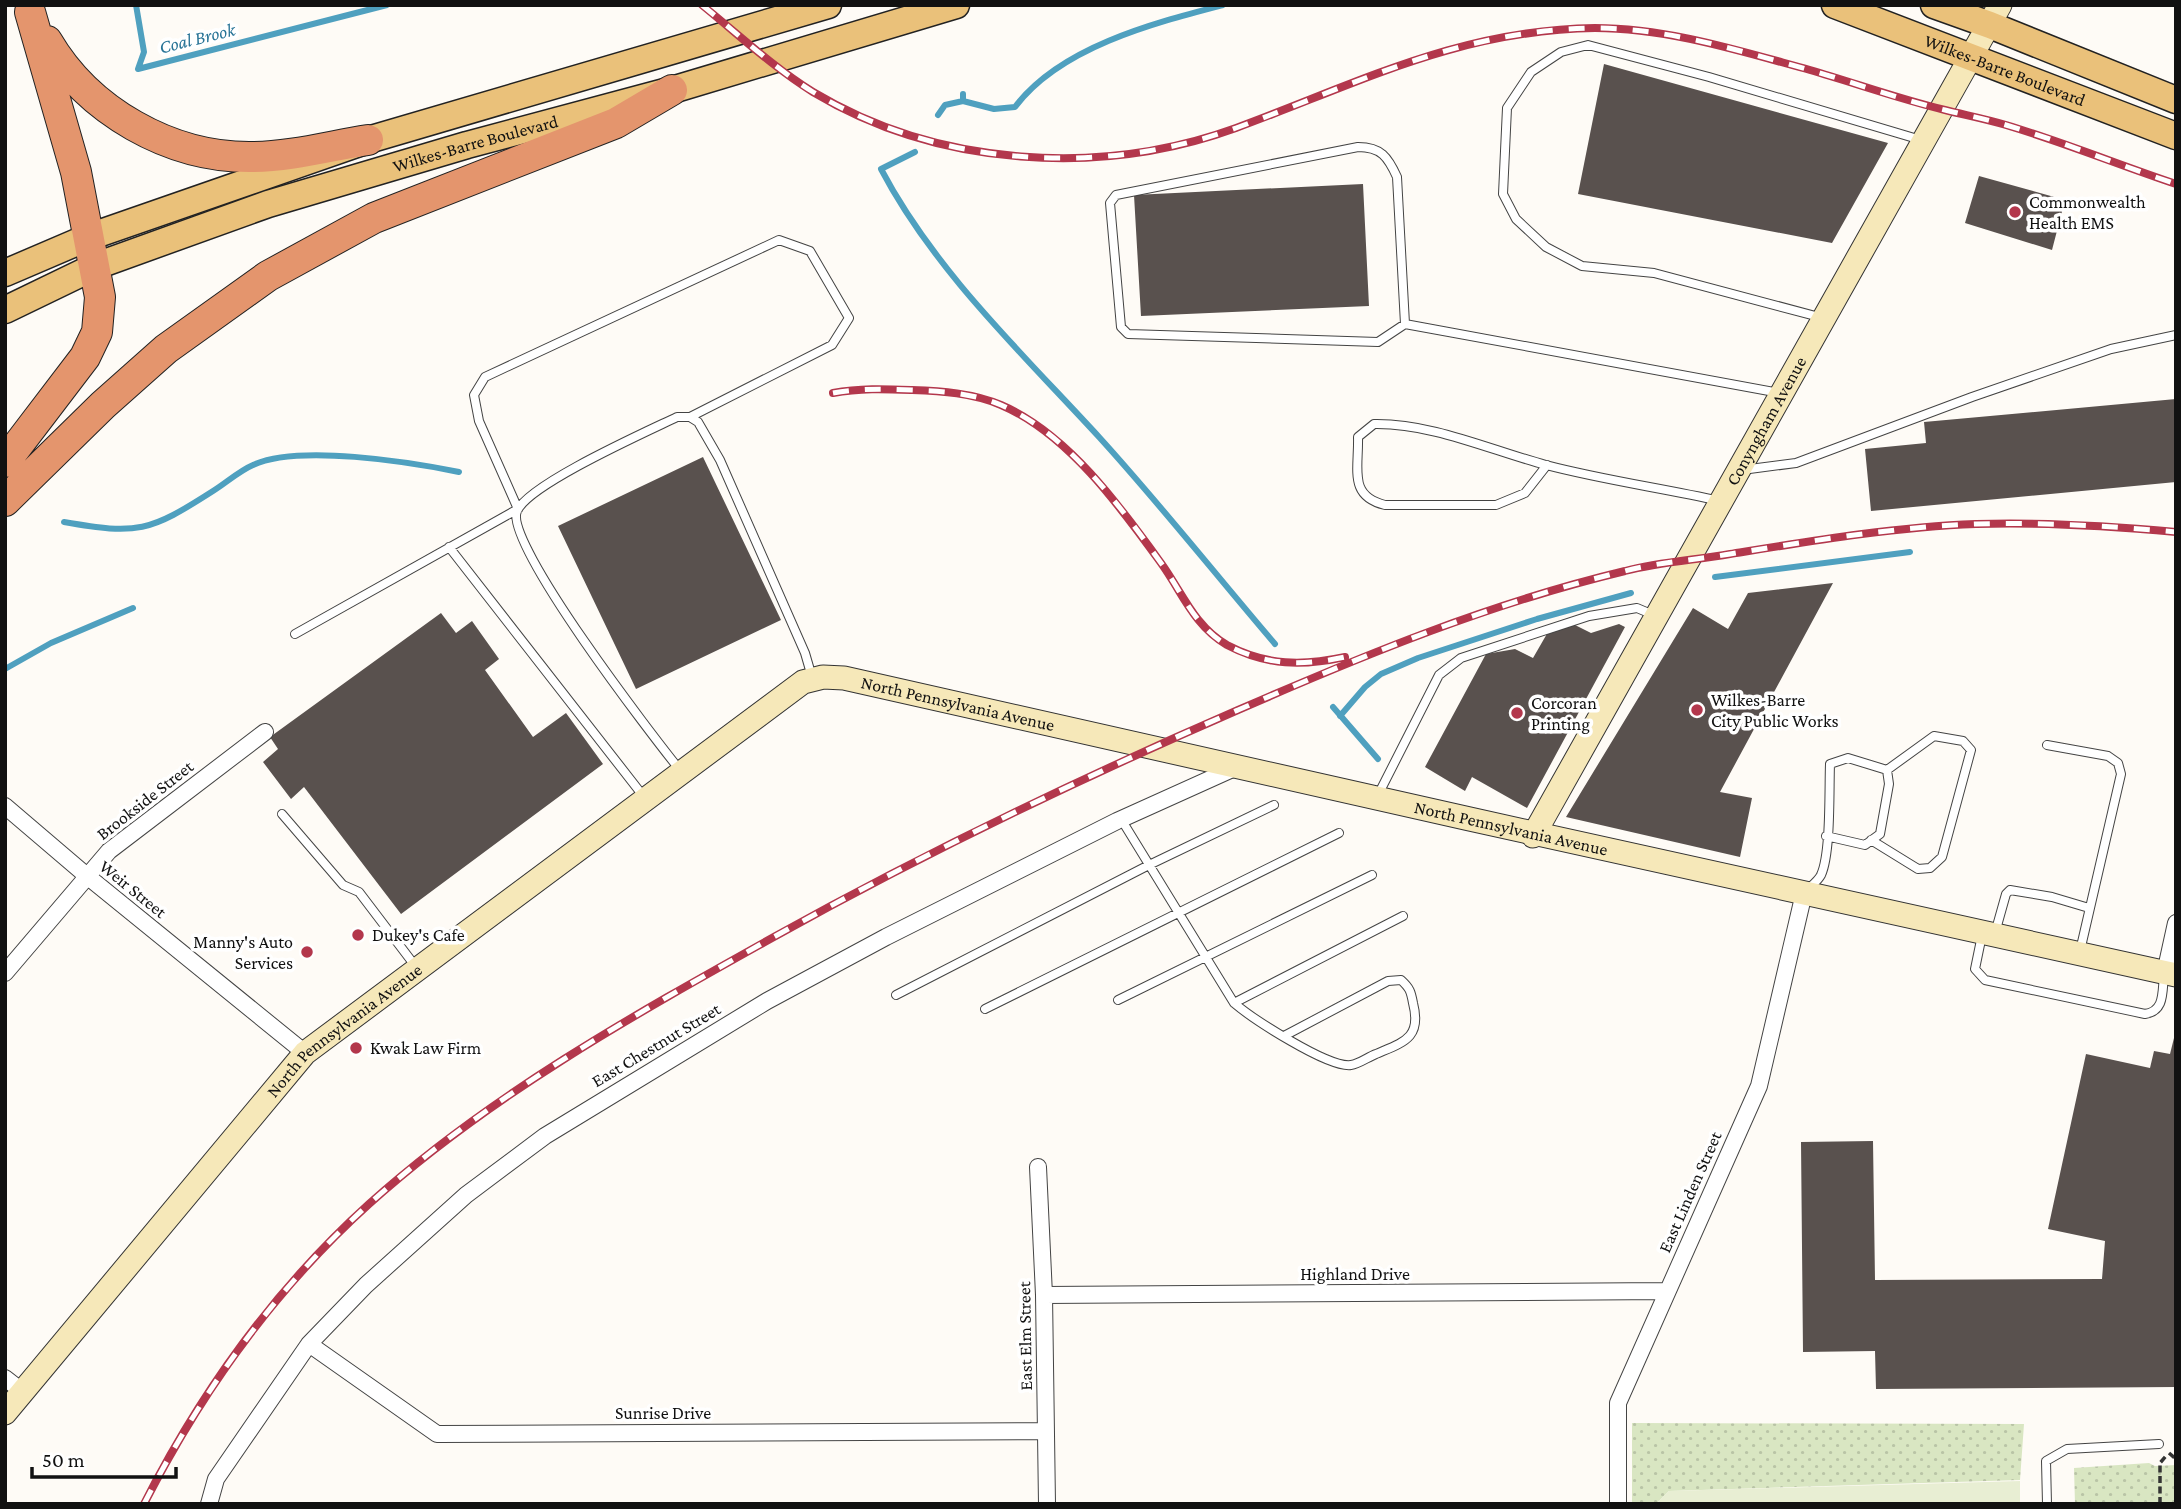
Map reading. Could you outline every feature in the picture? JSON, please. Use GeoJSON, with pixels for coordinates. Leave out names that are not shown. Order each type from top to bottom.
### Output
{"type":"FeatureCollection","features":[{"type":"Feature","properties":{"kind":"highway"},"geometry":{"type":"LineString","coordinates":[[29,8],[52,50],[76,80],[110,111],[171,143],[224,156],[252,157],[368,140]]}},
{"type":"Feature","properties":{"kind":"highway"},"geometry":{"type":"LineString","coordinates":[[5,462],[85,357],[97,332],[100,297],[96,266],[72,159],[29,8]]}},
{"type":"Feature","properties":{"kind":"highway"},"geometry":{"type":"LineString","coordinates":[[5,501],[103,405],[166,349],[268,276],[374,218],[617,123],[672,90]]}},
{"type":"Feature","properties":{"kind":"main road","name":"Wilkes-Barre Boulevard"},"geometry":{"type":"LineString","coordinates":[[5,273],[89,237],[368,140],[828,5]]}},
{"type":"Feature","properties":{"kind":"main road","name":"Wilkes-Barre Boulevard"},"geometry":{"type":"LineString","coordinates":[[5,310],[96,266],[268,204],[467,145],[672,90],[956,5]]}},
{"type":"Feature","properties":{"kind":"main road","name":"Wilkes-Barre Boulevard"},"geometry":{"type":"LineString","coordinates":[[1835,5],[2176,136]]}},
{"type":"Feature","properties":{"kind":"main road","name":"Wilkes-Barre Boulevard"},"geometry":{"type":"LineString","coordinates":[[1935,5],[1995,15],[2176,100]]}},
{"type":"Feature","properties":{"kind":"street","name":"Conyngham Avenue"},"geometry":{"type":"LineString","coordinates":[[1533,836],[1995,15]]}},
{"type":"Feature","properties":{"kind":"street","name":"North Pennsylvania Avenue"},"geometry":{"type":"LineString","coordinates":[[5,1413],[14,1385],[304,1053],[803,682],[813,679],[844,678],[1240,766],[1533,836],[2170,974]]}},
{"type":"Feature","properties":{"kind":"street","name":"Brookside Street"},"geometry":{"type":"LineString","coordinates":[[5,973],[109,851],[265,732]]}},
{"type":"Feature","properties":{"kind":"street","name":"East Chestnut Street"},"geometry":{"type":"LineString","coordinates":[[209,1504],[216,1479],[309,1344],[366,1285],[466,1195],[545,1136],[767,1001],[1121,819],[1240,766]]}},
{"type":"Feature","properties":{"kind":"street","name":"Weir Street"},"geometry":{"type":"LineString","coordinates":[[5,806],[304,1053]]}},
{"type":"Feature","properties":{"kind":"street","name":"East Linden Street"},"geometry":{"type":"LineString","coordinates":[[1618,1504],[1618,1404],[1759,1086],[1804,893]]}},
{"type":"Feature","properties":{"kind":"street"},"geometry":{"type":"LineString","coordinates":[[2170,974],[2176,923]]}},
{"type":"Feature","properties":{"kind":"street","name":"East Elm Street"},"geometry":{"type":"LineString","coordinates":[[1038,1167],[1044,1295],[1047,1504]]}},
{"type":"Feature","properties":{"kind":"street","name":"Highland Drive"},"geometry":{"type":"LineString","coordinates":[[1044,1295],[1667,1291]]}},
{"type":"Feature","properties":{"kind":"street","name":"Sunrise Drive"},"geometry":{"type":"LineString","coordinates":[[309,1344],[437,1434],[1046,1431]]}},
{"type":"Feature","properties":{"kind":"lane"},"geometry":{"type":"LineString","coordinates":[[1825,318],[1654,274],[1582,265],[1546,247],[1516,219],[1503,194],[1507,108],[1531,72],[1560,52],[1588,45],[1709,77],[1924,141]]}},
{"type":"Feature","properties":{"kind":"lane"},"geometry":{"type":"LineString","coordinates":[[1405,324],[1397,177],[1388,158],[1374,148],[1358,147],[1187,179],[1116,195],[1110,203],[1121,327],[1128,334],[1378,342],[1405,324],[1783,393]]}},
{"type":"Feature","properties":{"kind":"lane"},"geometry":{"type":"LineString","coordinates":[[295,634],[518,509],[564,473],[677,417],[690,417],[832,345],[849,318],[810,251],[779,240],[485,377],[474,395],[479,421],[518,509],[515,519],[521,537],[576,631],[629,706],[682,773]]}},
{"type":"Feature","properties":{"kind":"lane"},"geometry":{"type":"LineString","coordinates":[[1740,470],[1796,463],[2111,349],[2176,335]]}},
{"type":"Feature","properties":{"kind":"lane"},"geometry":{"type":"LineString","coordinates":[[690,417],[698,422],[720,460],[805,653],[813,679]]}},
{"type":"Feature","properties":{"kind":"lane"},"geometry":{"type":"LineString","coordinates":[[1547,465],[1525,493],[1496,505],[1385,505],[1369,501],[1359,489],[1359,437],[1374,424],[1387,424],[1443,434],[1547,465],[1722,501]]}},
{"type":"Feature","properties":{"kind":"lane"},"geometry":{"type":"LineString","coordinates":[[449,547],[646,799]]}},
{"type":"Feature","properties":{"kind":"lane"},"geometry":{"type":"LineString","coordinates":[[1377,798],[1439,675],[1461,658],[1589,616],[1637,608],[1658,617]]}},
{"type":"Feature","properties":{"kind":"lane"},"geometry":{"type":"LineString","coordinates":[[1871,840],[1918,869],[1930,867],[1942,857],[1971,750],[1963,741],[1934,736],[1887,770]]}},
{"type":"Feature","properties":{"kind":"lane"},"geometry":{"type":"LineString","coordinates":[[2048,745],[2108,756],[2118,763],[2121,774],[2080,954]]}},
{"type":"Feature","properties":{"kind":"lane"},"geometry":{"type":"LineString","coordinates":[[1804,893],[1821,874],[1830,764],[1848,758],[1887,770]]}},
{"type":"Feature","properties":{"kind":"lane"},"geometry":{"type":"LineString","coordinates":[[1826,836],[1865,845],[1880,834],[1889,783],[1887,770]]}},
{"type":"Feature","properties":{"kind":"lane"},"geometry":{"type":"LineString","coordinates":[[896,995],[1149,865],[1274,805]]}},
{"type":"Feature","properties":{"kind":"lane"},"geometry":{"type":"LineString","coordinates":[[282,814],[343,885],[359,892],[418,969]]}},
{"type":"Feature","properties":{"kind":"lane"},"geometry":{"type":"LineString","coordinates":[[1121,819],[1234,1003],[1259,1024],[1338,1063],[1351,1065],[1406,1041],[1414,1031],[1417,1018],[1410,988],[1401,981],[1388,981],[1284,1036]]}},
{"type":"Feature","properties":{"kind":"lane"},"geometry":{"type":"LineString","coordinates":[[985,1009],[1339,833]]}},
{"type":"Feature","properties":{"kind":"lane"},"geometry":{"type":"LineString","coordinates":[[1118,1000],[1371,874]]}},
{"type":"Feature","properties":{"kind":"lane"},"geometry":{"type":"LineString","coordinates":[[2089,908],[2052,897],[2011,890],[2006,894],[1975,969],[1985,980],[2145,1014],[2155,1013],[2160,1007],[2170,974]]}},
{"type":"Feature","properties":{"kind":"lane"},"geometry":{"type":"LineString","coordinates":[[1234,1003],[1403,916]]}},
{"type":"Feature","properties":{"kind":"lane"},"geometry":{"type":"LineString","coordinates":[[2047,1504],[2046,1461],[2067,1448],[2159,1444]]}},
{"type":"Feature","properties":{"kind":"path"},"geometry":{"type":"LineString","coordinates":[[2160,1504],[2160,1463],[2169,1453]]}},
{"type":"Feature","properties":{"kind":"green space"},"geometry":{"type":"Polygon","coordinates":[[[1632,1423],[2024,1424],[2020,1480],[1669,1491],[1656,1504],[1632,1504],[1632,1423]]]}},
{"type":"Feature","properties":{"kind":"green space"},"geometry":{"type":"Polygon","coordinates":[[[2149,1463],[2155,1466],[2176,1465],[2176,1504],[2075,1504],[2074,1468],[2149,1463]]]}},
{"type":"Feature","properties":{"kind":"green space"},"geometry":{"type":"Polygon","coordinates":[[[2020,1481],[2020,1504],[1656,1504],[1669,1491],[2020,1481]]]}},
{"type":"Feature","properties":{"kind":"building"},"geometry":{"type":"Polygon","coordinates":[[[1604,64],[1888,143],[1832,243],[1578,194],[1604,64]]]}},
{"type":"Feature","properties":{"kind":"building","name":"Commonwealth Health EMS"},"geometry":{"type":"Polygon","coordinates":[[[1979,176],[2065,200],[2052,250],[1965,223],[1979,176]]]}},
{"type":"Feature","properties":{"kind":"building"},"geometry":{"type":"Polygon","coordinates":[[[1363,184],[1369,306],[1141,316],[1134,195],[1363,184]]]}},
{"type":"Feature","properties":{"kind":"building"},"geometry":{"type":"Polygon","coordinates":[[[2176,399],[2176,482],[1871,511],[1865,449],[1926,443],[1924,422],[2176,399]]]}},
{"type":"Feature","properties":{"kind":"building"},"geometry":{"type":"Polygon","coordinates":[[[703,457],[781,620],[636,689],[558,526],[703,457]]]}},
{"type":"Feature","properties":{"kind":"building","name":"Wilkes-Barre City Public Works"},"geometry":{"type":"Polygon","coordinates":[[[1833,583],[1720,792],[1752,798],[1740,857],[1566,817],[1693,608],[1728,629],[1748,593],[1833,583]]]}},
{"type":"Feature","properties":{"kind":"building"},"geometry":{"type":"Polygon","coordinates":[[[441,613],[456,633],[472,621],[499,659],[485,670],[533,737],[566,713],[603,764],[401,914],[304,787],[291,799],[263,762],[278,749],[270,737],[441,613]]]}},
{"type":"Feature","properties":{"kind":"building","name":"Corcoran Printing"},"geometry":{"type":"Polygon","coordinates":[[[1573,624],[1591,633],[1619,624],[1625,627],[1527,808],[1472,777],[1465,791],[1425,767],[1486,654],[1515,649],[1533,658],[1548,632],[1573,624]]]}},
{"type":"Feature","properties":{"kind":"building"},"geometry":{"type":"Polygon","coordinates":[[[2176,1030],[2176,1387],[1876,1389],[1875,1351],[1803,1352],[1801,1142],[1873,1141],[1875,1280],[2102,1279],[2105,1241],[2048,1229],[2086,1054],[2150,1068],[2154,1051],[2170,1054],[2176,1030]]]}},
{"type":"Feature","properties":{"kind":"waterway"},"geometry":{"type":"LineString","coordinates":[[136,5],[144,52],[138,69]]}},
{"type":"Feature","properties":{"kind":"waterway","name":"Coal Brook"},"geometry":{"type":"LineString","coordinates":[[138,69],[387,5]]}},
{"type":"Feature","properties":{"kind":"waterway"},"geometry":{"type":"LineString","coordinates":[[963,101],[994,109],[1015,107],[1034,86],[1082,53],[1139,29],[1223,5]]}},
{"type":"Feature","properties":{"kind":"waterway"},"geometry":{"type":"LineString","coordinates":[[938,115],[945,105],[963,101],[963,94]]}},
{"type":"Feature","properties":{"kind":"waterway"},"geometry":{"type":"LineString","coordinates":[[915,152],[881,169],[927,242],[1010,342],[1122,462],[1275,644]]}},
{"type":"Feature","properties":{"kind":"waterway"},"geometry":{"type":"LineString","coordinates":[[64,522],[110,528],[142,527],[191,505],[253,465],[273,459],[325,455],[354,457],[459,472]]}},
{"type":"Feature","properties":{"kind":"waterway"},"geometry":{"type":"LineString","coordinates":[[1715,577],[1910,552]]}},
{"type":"Feature","properties":{"kind":"waterway"},"geometry":{"type":"LineString","coordinates":[[1340,716],[1365,687],[1381,674],[1418,658],[1537,619],[1631,593]]}},
{"type":"Feature","properties":{"kind":"waterway"},"geometry":{"type":"LineString","coordinates":[[5,669],[51,643],[133,608]]}},
{"type":"Feature","properties":{"kind":"waterway"},"geometry":{"type":"LineString","coordinates":[[1333,707],[1378,759]]}},
{"type":"Feature","properties":{"kind":"railway"},"geometry":{"type":"LineString","coordinates":[[702,5],[798,82],[862,117],[913,136],[966,149],[1021,156],[1076,158],[1131,154],[1184,144],[1236,128],[1411,61],[1455,48],[1546,31],[1595,28],[1677,36],[1757,55],[1911,101],[2006,125],[2176,184]]}},
{"type":"Feature","properties":{"kind":"railway"},"geometry":{"type":"LineString","coordinates":[[833,393],[872,389],[968,395],[1001,405],[1025,417],[1070,452],[1110,495],[1169,574],[1197,618],[1216,637],[1242,652],[1271,660],[1300,663],[1345,657]]}},
{"type":"Feature","properties":{"kind":"railway"},"geometry":{"type":"LineString","coordinates":[[144,1504],[190,1422],[272,1306],[335,1236],[415,1165],[512,1093],[667,997],[886,877],[1060,790],[1380,650],[1526,598],[1638,568],[1914,528],[2051,524],[2176,532]]}},
{"type":"Feature","properties":{"kind":"place","name":"Commonwealth Health EMS"},"geometry":{"type":"Point","coordinates":[2015,212]}},
{"type":"Feature","properties":{"kind":"place","name":"Wilkes-Barre City Public Works"},"geometry":{"type":"Point","coordinates":[1697,710]}},
{"type":"Feature","properties":{"kind":"place","name":"Corcoran Printing"},"geometry":{"type":"Point","coordinates":[1517,713]}},
{"type":"Feature","properties":{"kind":"place","name":"Dukey's Cafe"},"geometry":{"type":"Point","coordinates":[358,935]}},
{"type":"Feature","properties":{"kind":"place","name":"Manny's Auto Services"},"geometry":{"type":"Point","coordinates":[307,952]}},
{"type":"Feature","properties":{"kind":"place","name":"Kwak Law Firm"},"geometry":{"type":"Point","coordinates":[356,1048]}}]}
